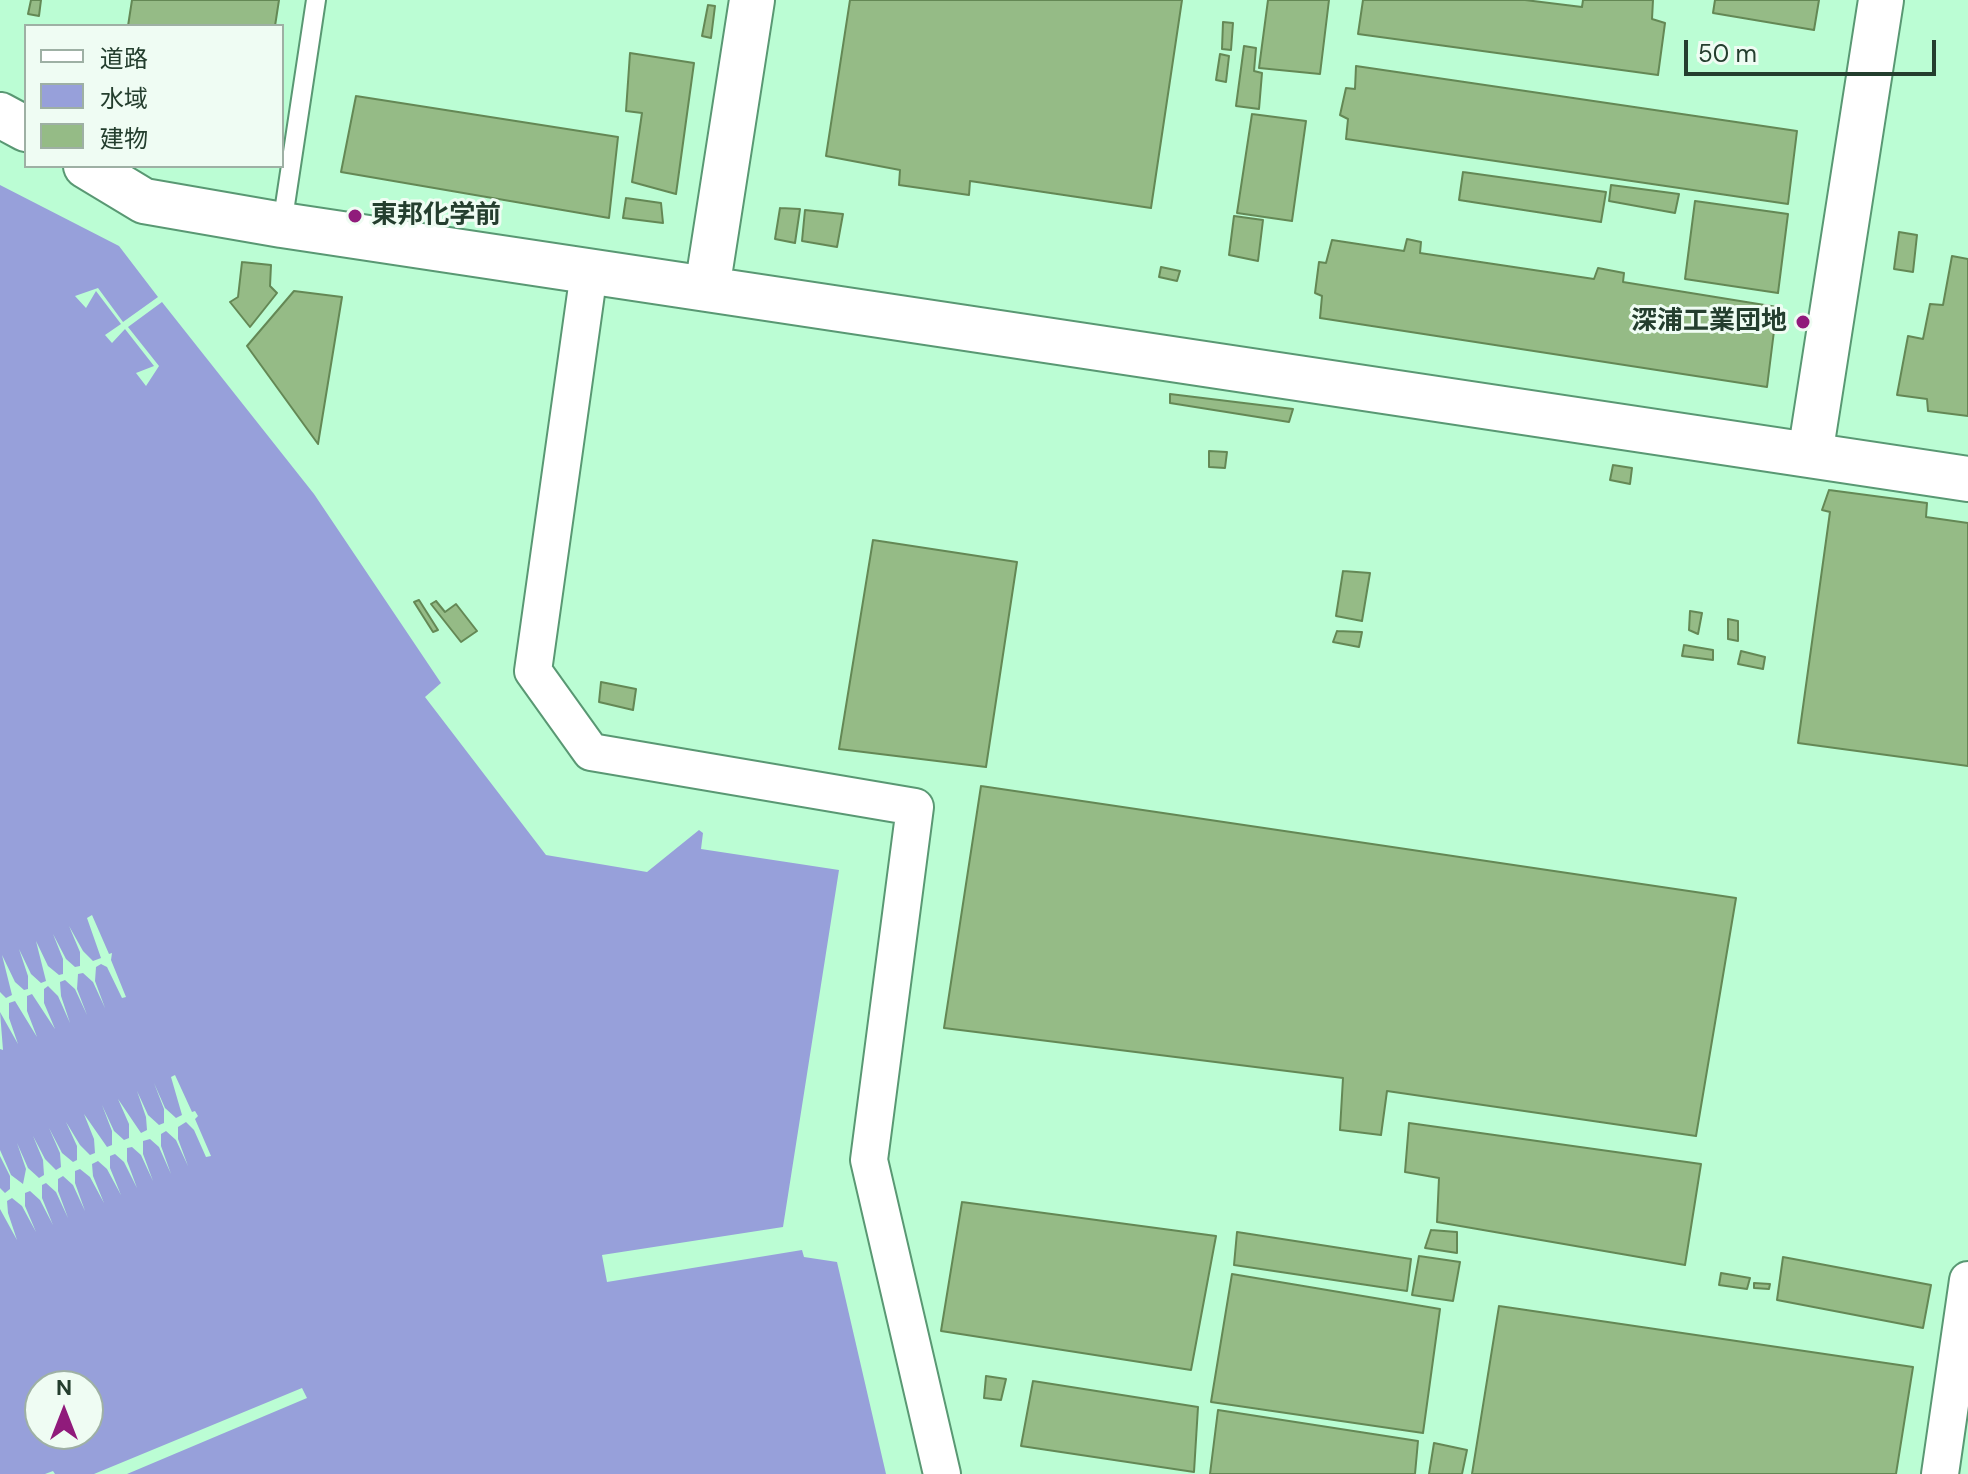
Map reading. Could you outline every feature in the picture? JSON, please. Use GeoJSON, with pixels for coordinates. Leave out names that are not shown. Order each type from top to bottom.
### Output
{"type":"FeatureCollection","features":[{"type":"Feature","properties":{"kind":"street"},"geometry":{"type":"LineString","coordinates":[[707,289],[752,0]]}},
{"type":"Feature","properties":{"kind":"street"},"geometry":{"type":"LineString","coordinates":[[1810,455],[1881,0]]}},
{"type":"Feature","properties":{"kind":"street"},"geometry":{"type":"LineString","coordinates":[[0,115],[24,128]]}},
{"type":"Feature","properties":{"kind":"street"},"geometry":{"type":"LineString","coordinates":[[89,168],[144,201],[282,225],[1968,479]]}},
{"type":"Feature","properties":{"kind":"street"},"geometry":{"type":"LineString","coordinates":[[589,272],[533,671],[591,752],[915,807],[869,1160],[942,1474]]}},
{"type":"Feature","properties":{"kind":"street"},"geometry":{"type":"LineString","coordinates":[[1940,1474],[1968,1280]]}},
{"type":"Feature","properties":{"kind":"lane"},"geometry":{"type":"LineString","coordinates":[[282,225],[316,0]]}},
{"type":"Feature","properties":{"kind":"water"},"geometry":{"type":"Polygon","coordinates":[[[0,185],[119,246],[158,297],[123,322],[98,288],[75,296],[86,308],[96,291],[121,324],[105,335],[112,343],[125,329],[154,366],[136,373],[146,386],[159,366],[128,327],[162,302],[314,494],[441,683],[425,697],[546,855],[647,872],[699,830],[703,833],[701,849],[839,870],[783,1227],[602,1255],[607,1282],[802,1250],[804,1257],[837,1262],[886,1474],[127,1474],[307,1398],[302,1388],[94,1474],[55,1474],[53,1471],[45,1474],[0,1474],[0,1209],[17,1240],[8,1213],[7,1201],[12,1198],[22,1206],[36,1232],[25,1206],[25,1193],[30,1191],[40,1200],[53,1225],[42,1198],[42,1185],[46,1183],[56,1192],[68,1218],[58,1191],[58,1179],[63,1176],[73,1185],[85,1211],[75,1183],[75,1171],[80,1169],[90,1177],[104,1203],[93,1176],[92,1164],[98,1161],[107,1169],[121,1195],[110,1168],[110,1156],[115,1154],[124,1162],[137,1188],[127,1161],[127,1148],[132,1147],[141,1155],[153,1181],[143,1154],[143,1141],[150,1139],[159,1147],[171,1174],[161,1146],[161,1134],[166,1131],[176,1140],[188,1166],[178,1139],[178,1127],[186,1122],[194,1130],[206,1157],[211,1156],[195,1119],[198,1116],[195,1111],[192,1112],[175,1075],[171,1077],[182,1115],[176,1118],[165,1108],[154,1083],[164,1109],[164,1123],[159,1125],[148,1115],[137,1091],[147,1130],[141,1133],[118,1099],[129,1124],[129,1138],[124,1140],[114,1131],[102,1105],[112,1131],[112,1145],[107,1147],[84,1114],[94,1139],[95,1153],[90,1155],[80,1145],[66,1122],[77,1146],[77,1160],[73,1162],[62,1153],[49,1128],[60,1153],[61,1167],[56,1170],[45,1159],[33,1136],[43,1160],[44,1175],[39,1178],[28,1168],[17,1143],[26,1169],[23,1184],[11,1175],[0,1150],[0,1049],[3,1050],[0,1012],[18,1044],[9,1018],[9,1003],[15,1001],[37,1037],[27,1011],[27,996],[32,994],[55,1029],[44,1003],[44,989],[48,986],[58,996],[70,1023],[60,982],[65,980],[75,989],[87,1015],[77,989],[78,974],[83,973],[93,982],[105,1008],[95,981],[96,967],[101,964],[107,967],[122,998],[126,997],[111,960],[112,953],[109,954],[92,915],[87,918],[101,958],[93,961],[83,951],[69,926],[80,952],[80,966],[75,967],[66,959],[53,934],[63,959],[63,974],[59,975],[48,966],[36,941],[46,981],[41,983],[31,974],[19,949],[28,976],[28,989],[24,990],[15,982],[2,955],[12,995],[6,998],[0,992],[0,185]]]}},
{"type":"Feature","properties":{"kind":"water"},"geometry":{"type":"Polygon","coordinates":[[[0,1156],[10,1176],[10,1189],[5,1193],[0,1188],[0,1156]]]}},
{"type":"Feature","properties":{"kind":"building"},"geometry":{"type":"Polygon","coordinates":[[[31,0],[41,0],[39,16],[28,14],[31,0]]]}},
{"type":"Feature","properties":{"kind":"building"},"geometry":{"type":"Polygon","coordinates":[[[132,0],[279,0],[275,24],[128,24],[132,0]]]}},
{"type":"Feature","properties":{"kind":"building"},"geometry":{"type":"Polygon","coordinates":[[[850,0],[1182,0],[1151,208],[970,181],[969,195],[899,185],[900,170],[826,156],[850,0]]]}},
{"type":"Feature","properties":{"kind":"building"},"geometry":{"type":"Polygon","coordinates":[[[1268,0],[1329,0],[1320,74],[1259,68],[1268,0]]]}},
{"type":"Feature","properties":{"kind":"building"},"geometry":{"type":"Polygon","coordinates":[[[1363,0],[1525,0],[1582,7],[1583,0],[1653,0],[1652,19],[1665,23],[1658,75],[1358,34],[1363,0]]]}},
{"type":"Feature","properties":{"kind":"building"},"geometry":{"type":"Polygon","coordinates":[[[1715,0],[1819,0],[1814,30],[1713,13],[1715,0]]]}},
{"type":"Feature","properties":{"kind":"building"},"geometry":{"type":"Polygon","coordinates":[[[708,5],[715,6],[711,38],[702,36],[708,5]]]}},
{"type":"Feature","properties":{"kind":"building"},"geometry":{"type":"Polygon","coordinates":[[[1223,22],[1233,23],[1231,50],[1222,49],[1223,22]]]}},
{"type":"Feature","properties":{"kind":"building"},"geometry":{"type":"Polygon","coordinates":[[[1244,46],[1256,48],[1254,71],[1262,73],[1259,109],[1236,106],[1244,46]]]}},
{"type":"Feature","properties":{"kind":"building"},"geometry":{"type":"Polygon","coordinates":[[[630,53],[694,63],[676,194],[632,182],[642,113],[626,111],[630,53]]]}},
{"type":"Feature","properties":{"kind":"building"},"geometry":{"type":"Polygon","coordinates":[[[1220,54],[1229,56],[1226,82],[1216,80],[1220,54]]]}},
{"type":"Feature","properties":{"kind":"building"},"geometry":{"type":"Polygon","coordinates":[[[1356,66],[1797,131],[1788,204],[1346,139],[1348,119],[1340,115],[1346,88],[1355,89],[1356,66]]]}},
{"type":"Feature","properties":{"kind":"building"},"geometry":{"type":"Polygon","coordinates":[[[356,96],[618,137],[609,218],[341,172],[356,96]]]}},
{"type":"Feature","properties":{"kind":"building"},"geometry":{"type":"Polygon","coordinates":[[[1252,114],[1306,121],[1292,221],[1237,213],[1252,114]]]}},
{"type":"Feature","properties":{"kind":"building"},"geometry":{"type":"Polygon","coordinates":[[[1463,172],[1606,192],[1601,222],[1459,200],[1463,172]]]}},
{"type":"Feature","properties":{"kind":"building"},"geometry":{"type":"Polygon","coordinates":[[[1611,185],[1679,194],[1675,213],[1609,201],[1611,185]]]}},
{"type":"Feature","properties":{"kind":"building"},"geometry":{"type":"Polygon","coordinates":[[[626,198],[661,203],[663,223],[623,218],[626,198]]]}},
{"type":"Feature","properties":{"kind":"building"},"geometry":{"type":"Polygon","coordinates":[[[1695,201],[1788,214],[1778,293],[1685,279],[1695,201]]]}},
{"type":"Feature","properties":{"kind":"building"},"geometry":{"type":"Polygon","coordinates":[[[780,208],[800,209],[795,243],[775,239],[780,208]]]}},
{"type":"Feature","properties":{"kind":"building"},"geometry":{"type":"Polygon","coordinates":[[[805,210],[843,214],[837,247],[802,241],[805,210]]]}},
{"type":"Feature","properties":{"kind":"building"},"geometry":{"type":"Polygon","coordinates":[[[1234,216],[1263,220],[1258,261],[1229,255],[1234,216]]]}},
{"type":"Feature","properties":{"kind":"building"},"geometry":{"type":"Polygon","coordinates":[[[1899,232],[1917,235],[1913,272],[1894,269],[1899,232]]]}},
{"type":"Feature","properties":{"kind":"building"},"geometry":{"type":"Polygon","coordinates":[[[1407,239],[1421,242],[1420,253],[1594,279],[1598,268],[1624,273],[1623,282],[1777,307],[1767,387],[1320,318],[1322,296],[1315,293],[1319,262],[1326,263],[1332,240],[1404,251],[1407,239]]]}},
{"type":"Feature","properties":{"kind":"building"},"geometry":{"type":"Polygon","coordinates":[[[1952,256],[1968,259],[1968,416],[1928,411],[1927,399],[1897,395],[1908,336],[1923,339],[1930,304],[1943,305],[1952,256]]]}},
{"type":"Feature","properties":{"kind":"building"},"geometry":{"type":"Polygon","coordinates":[[[242,262],[271,265],[270,286],[277,293],[250,327],[230,302],[238,297],[242,262]]]}},
{"type":"Feature","properties":{"kind":"building"},"geometry":{"type":"Polygon","coordinates":[[[1161,267],[1180,271],[1177,281],[1159,277],[1161,267]]]}},
{"type":"Feature","properties":{"kind":"building"},"geometry":{"type":"Polygon","coordinates":[[[294,291],[342,297],[318,444],[247,346],[294,291]]]}},
{"type":"Feature","properties":{"kind":"building"},"geometry":{"type":"Polygon","coordinates":[[[1170,394],[1293,409],[1289,422],[1170,403],[1170,394]]]}},
{"type":"Feature","properties":{"kind":"building"},"geometry":{"type":"Polygon","coordinates":[[[1209,451],[1227,452],[1225,468],[1209,467],[1209,451]]]}},
{"type":"Feature","properties":{"kind":"building"},"geometry":{"type":"Polygon","coordinates":[[[1613,465],[1632,468],[1630,484],[1610,480],[1613,465]]]}},
{"type":"Feature","properties":{"kind":"building"},"geometry":{"type":"Polygon","coordinates":[[[1829,490],[1927,503],[1926,517],[1968,523],[1968,766],[1798,743],[1830,512],[1822,510],[1829,490]]]}},
{"type":"Feature","properties":{"kind":"building"},"geometry":{"type":"Polygon","coordinates":[[[873,540],[1017,562],[986,767],[839,749],[873,540]]]}},
{"type":"Feature","properties":{"kind":"building"},"geometry":{"type":"Polygon","coordinates":[[[1343,571],[1370,573],[1362,621],[1336,616],[1343,571]]]}},
{"type":"Feature","properties":{"kind":"building"},"geometry":{"type":"Polygon","coordinates":[[[419,600],[438,630],[433,632],[414,602],[419,600]]]}},
{"type":"Feature","properties":{"kind":"building"},"geometry":{"type":"Polygon","coordinates":[[[436,601],[445,612],[456,604],[477,631],[461,642],[431,604],[436,601]]]}},
{"type":"Feature","properties":{"kind":"building"},"geometry":{"type":"Polygon","coordinates":[[[1690,611],[1702,613],[1698,634],[1689,630],[1690,611]]]}},
{"type":"Feature","properties":{"kind":"building"},"geometry":{"type":"Polygon","coordinates":[[[1728,619],[1738,621],[1738,641],[1728,639],[1728,619]]]}},
{"type":"Feature","properties":{"kind":"building"},"geometry":{"type":"Polygon","coordinates":[[[1337,631],[1362,632],[1359,647],[1333,642],[1337,631]]]}},
{"type":"Feature","properties":{"kind":"building"},"geometry":{"type":"Polygon","coordinates":[[[1684,645],[1713,650],[1713,660],[1682,656],[1684,645]]]}},
{"type":"Feature","properties":{"kind":"building"},"geometry":{"type":"Polygon","coordinates":[[[1741,651],[1765,657],[1763,669],[1738,664],[1741,651]]]}},
{"type":"Feature","properties":{"kind":"building"},"geometry":{"type":"Polygon","coordinates":[[[601,682],[636,689],[633,710],[599,702],[601,682]]]}},
{"type":"Feature","properties":{"kind":"building"},"geometry":{"type":"Polygon","coordinates":[[[981,786],[1736,898],[1696,1136],[1387,1091],[1381,1135],[1340,1130],[1343,1078],[944,1028],[981,786]]]}},
{"type":"Feature","properties":{"kind":"building"},"geometry":{"type":"Polygon","coordinates":[[[1409,1123],[1701,1164],[1685,1265],[1437,1222],[1439,1178],[1405,1172],[1409,1123]]]}},
{"type":"Feature","properties":{"kind":"building"},"geometry":{"type":"Polygon","coordinates":[[[962,1202],[1216,1236],[1191,1370],[941,1331],[962,1202]]]}},
{"type":"Feature","properties":{"kind":"building"},"geometry":{"type":"Polygon","coordinates":[[[1431,1230],[1457,1232],[1457,1253],[1425,1248],[1431,1230]]]}},
{"type":"Feature","properties":{"kind":"building"},"geometry":{"type":"Polygon","coordinates":[[[1237,1232],[1411,1259],[1407,1291],[1234,1265],[1237,1232]]]}},
{"type":"Feature","properties":{"kind":"building"},"geometry":{"type":"Polygon","coordinates":[[[1419,1256],[1460,1262],[1453,1301],[1412,1295],[1419,1256]]]}},
{"type":"Feature","properties":{"kind":"building"},"geometry":{"type":"Polygon","coordinates":[[[1783,1257],[1931,1285],[1923,1328],[1777,1300],[1783,1257]]]}},
{"type":"Feature","properties":{"kind":"building"},"geometry":{"type":"Polygon","coordinates":[[[1721,1273],[1750,1278],[1747,1289],[1719,1285],[1721,1273]]]}},
{"type":"Feature","properties":{"kind":"building"},"geometry":{"type":"Polygon","coordinates":[[[1232,1274],[1440,1309],[1423,1433],[1211,1402],[1232,1274]]]}},
{"type":"Feature","properties":{"kind":"building"},"geometry":{"type":"Polygon","coordinates":[[[1754,1283],[1770,1284],[1769,1289],[1754,1288],[1754,1283]]]}},
{"type":"Feature","properties":{"kind":"building"},"geometry":{"type":"Polygon","coordinates":[[[1499,1306],[1913,1367],[1896,1474],[1472,1474],[1499,1306]]]}},
{"type":"Feature","properties":{"kind":"building"},"geometry":{"type":"Polygon","coordinates":[[[986,1376],[1006,1379],[1001,1400],[984,1398],[986,1376]]]}},
{"type":"Feature","properties":{"kind":"building"},"geometry":{"type":"Polygon","coordinates":[[[1033,1381],[1198,1407],[1194,1472],[1021,1446],[1033,1381]]]}},
{"type":"Feature","properties":{"kind":"building"},"geometry":{"type":"Polygon","coordinates":[[[1218,1410],[1418,1441],[1415,1474],[1210,1474],[1218,1410]]]}},
{"type":"Feature","properties":{"kind":"building"},"geometry":{"type":"Polygon","coordinates":[[[1434,1443],[1467,1450],[1462,1474],[1429,1474],[1434,1443]]]}},
{"type":"Feature","properties":{"kind":"place","name":"東邦化学前"},"geometry":{"type":"Point","coordinates":[355,216]}},
{"type":"Feature","properties":{"kind":"place","name":"深浦工業団地"},"geometry":{"type":"Point","coordinates":[1803,322]}}]}
